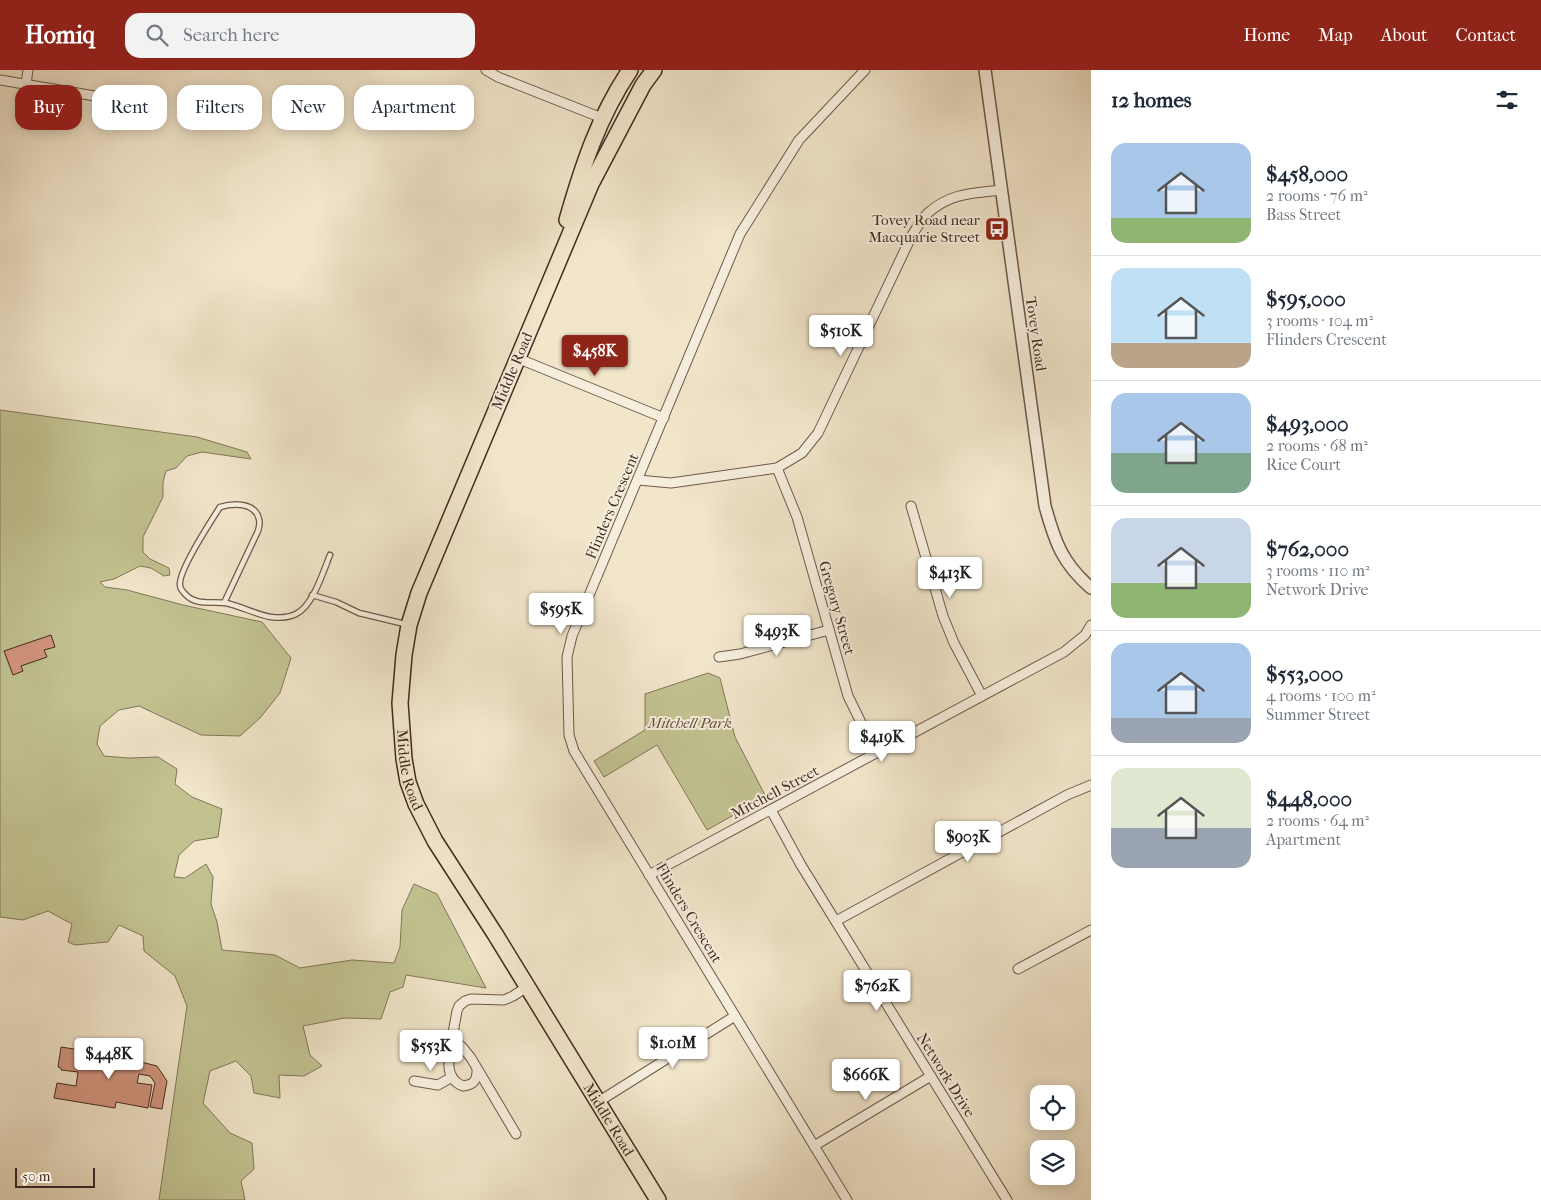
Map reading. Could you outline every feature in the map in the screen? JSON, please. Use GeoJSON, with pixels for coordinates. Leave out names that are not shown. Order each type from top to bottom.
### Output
{"type":"FeatureCollection","features":[{"type":"Feature","properties":{"kind":"main road","name":"Middle Road"},"geometry":{"type":"LineString","coordinates":[[543,298],[586,156],[602,118],[630,70]]}},
{"type":"Feature","properties":{"kind":"main road","name":"Middle Road"},"geometry":{"type":"LineString","coordinates":[[654,70],[643,85],[591,184],[419,592],[409,625],[404,655],[400,703],[404,759],[408,782],[416,804],[435,841],[658,1200]]}},
{"type":"Feature","properties":{"kind":"main road"},"geometry":{"type":"LineString","coordinates":[[586,156],[594,151],[600,143],[632,93],[643,85]]}},
{"type":"Feature","properties":{"kind":"street"},"geometry":{"type":"LineString","coordinates":[[26,84],[28,70]]}},
{"type":"Feature","properties":{"kind":"street"},"geometry":{"type":"LineString","coordinates":[[486,70],[498,77],[602,118]]}},
{"type":"Feature","properties":{"kind":"street","name":"Flinders Crescent"},"geometry":{"type":"LineString","coordinates":[[847,1200],[574,751],[568,735],[568,657],[572,636],[740,234],[799,140],[865,70]]}},
{"type":"Feature","properties":{"kind":"street","name":"Tovey Road"},"geometry":{"type":"LineString","coordinates":[[985,70],[1045,506],[1054,538],[1067,563],[1082,581],[1091,588]]}},
{"type":"Feature","properties":{"kind":"street"},"geometry":{"type":"LineString","coordinates":[[0,80],[92,95]]}},
{"type":"Feature","properties":{"kind":"street"},"geometry":{"type":"LineString","coordinates":[[638,480],[671,483],[777,468],[802,453],[818,433],[912,235],[927,214],[945,201],[962,194],[1001,190]]}},
{"type":"Feature","properties":{"kind":"street"},"geometry":{"type":"LineString","coordinates":[[517,358],[664,418]]}},
{"type":"Feature","properties":{"kind":"street","name":"Gregory Street"},"geometry":{"type":"LineString","coordinates":[[777,468],[798,517],[848,696],[876,753]]}},
{"type":"Feature","properties":{"kind":"street"},"geometry":{"type":"LineString","coordinates":[[912,506],[943,616],[954,643],[982,696]]}},
{"type":"Feature","properties":{"kind":"street","name":"Mitchell Street"},"geometry":{"type":"LineString","coordinates":[[649,875],[1064,652],[1085,635],[1091,625]]}},
{"type":"Feature","properties":{"kind":"street"},"geometry":{"type":"LineString","coordinates":[[719,657],[740,654],[829,630]]}},
{"type":"Feature","properties":{"kind":"street"},"geometry":{"type":"LineString","coordinates":[[836,921],[1067,795],[1091,785]]}},
{"type":"Feature","properties":{"kind":"street","name":"Network Drive"},"geometry":{"type":"LineString","coordinates":[[771,810],[801,865],[1007,1200]]}},
{"type":"Feature","properties":{"kind":"street"},"geometry":{"type":"LineString","coordinates":[[1018,969],[1091,930]]}},
{"type":"Feature","properties":{"kind":"street"},"geometry":{"type":"LineString","coordinates":[[516,1134],[463,1048],[455,1041],[453,1033],[457,1011],[459,1006],[465,1001],[479,998],[504,1000],[527,987]]}},
{"type":"Feature","properties":{"kind":"street"},"geometry":{"type":"LineString","coordinates":[[598,1102],[735,1016]]}},
{"type":"Feature","properties":{"kind":"street"},"geometry":{"type":"LineString","coordinates":[[455,1041],[449,1059],[452,1077],[458,1084],[467,1086],[476,1080],[478,1071]]}},
{"type":"Feature","properties":{"kind":"street"},"geometry":{"type":"LineString","coordinates":[[814,1146],[931,1076]]}},
{"type":"Feature","properties":{"kind":"street"},"geometry":{"type":"LineString","coordinates":[[414,1081],[438,1085],[452,1077]]}},
{"type":"Feature","properties":{"kind":"lane"},"geometry":{"type":"LineString","coordinates":[[224,603],[258,532],[259,520],[256,513],[242,504],[229,504],[220,507],[192,554],[182,575],[180,585],[182,591],[195,601],[216,604],[224,603],[272,618],[295,614],[307,606],[330,555]]}},
{"type":"Feature","properties":{"kind":"lane"},"geometry":{"type":"LineString","coordinates":[[312,595],[336,602],[359,613],[409,625]]}},
{"type":"Feature","properties":{"kind":"green space"},"geometry":{"type":"Polygon","coordinates":[[[0,410],[197,437],[247,452],[251,459],[202,452],[187,456],[176,468],[166,471],[163,482],[163,497],[143,537],[143,552],[150,559],[169,568],[170,575],[164,576],[151,568],[140,566],[114,579],[100,582],[105,587],[127,590],[183,605],[262,622],[291,658],[280,693],[260,718],[240,736],[201,735],[139,706],[119,710],[100,726],[97,744],[104,756],[129,758],[158,757],[177,769],[175,784],[192,797],[222,809],[218,837],[194,841],[179,855],[174,877],[185,878],[206,864],[213,877],[211,904],[217,922],[222,950],[275,955],[300,968],[352,960],[394,963],[400,947],[402,910],[414,884],[437,894],[486,988],[406,975],[403,987],[390,992],[381,1019],[344,1018],[303,1026],[310,1055],[322,1066],[304,1076],[279,1075],[280,1098],[254,1093],[251,1076],[236,1061],[210,1071],[203,1103],[230,1133],[252,1143],[254,1169],[241,1181],[245,1200],[159,1200],[187,1006],[175,976],[144,951],[143,936],[119,925],[108,942],[75,945],[68,942],[72,924],[48,911],[23,920],[0,917],[0,410]]]}},
{"type":"Feature","properties":{"kind":"green space","name":"Mitchell Park"},"geometry":{"type":"Polygon","coordinates":[[[708,673],[720,678],[735,737],[766,797],[707,830],[657,745],[604,777],[594,761],[645,730],[645,694],[708,673]]]}},
{"type":"Feature","properties":{"kind":"building"},"geometry":{"type":"Polygon","coordinates":[[[51,635],[55,647],[44,650],[47,657],[21,666],[23,671],[13,675],[4,651],[51,635]]]}},
{"type":"Feature","properties":{"kind":"building"},"geometry":{"type":"Polygon","coordinates":[[[61,1047],[93,1052],[93,1049],[123,1054],[122,1056],[157,1066],[167,1081],[162,1109],[150,1107],[155,1083],[150,1076],[139,1074],[137,1083],[152,1085],[148,1108],[116,1102],[115,1108],[54,1098],[57,1083],[76,1086],[78,1072],[61,1070],[58,1067],[61,1047]]]}},
{"type":"Feature","properties":{"kind":"place","name":"Tovey Road near Macquarie Street"},"geometry":{"type":"Point","coordinates":[997,229]}}]}
